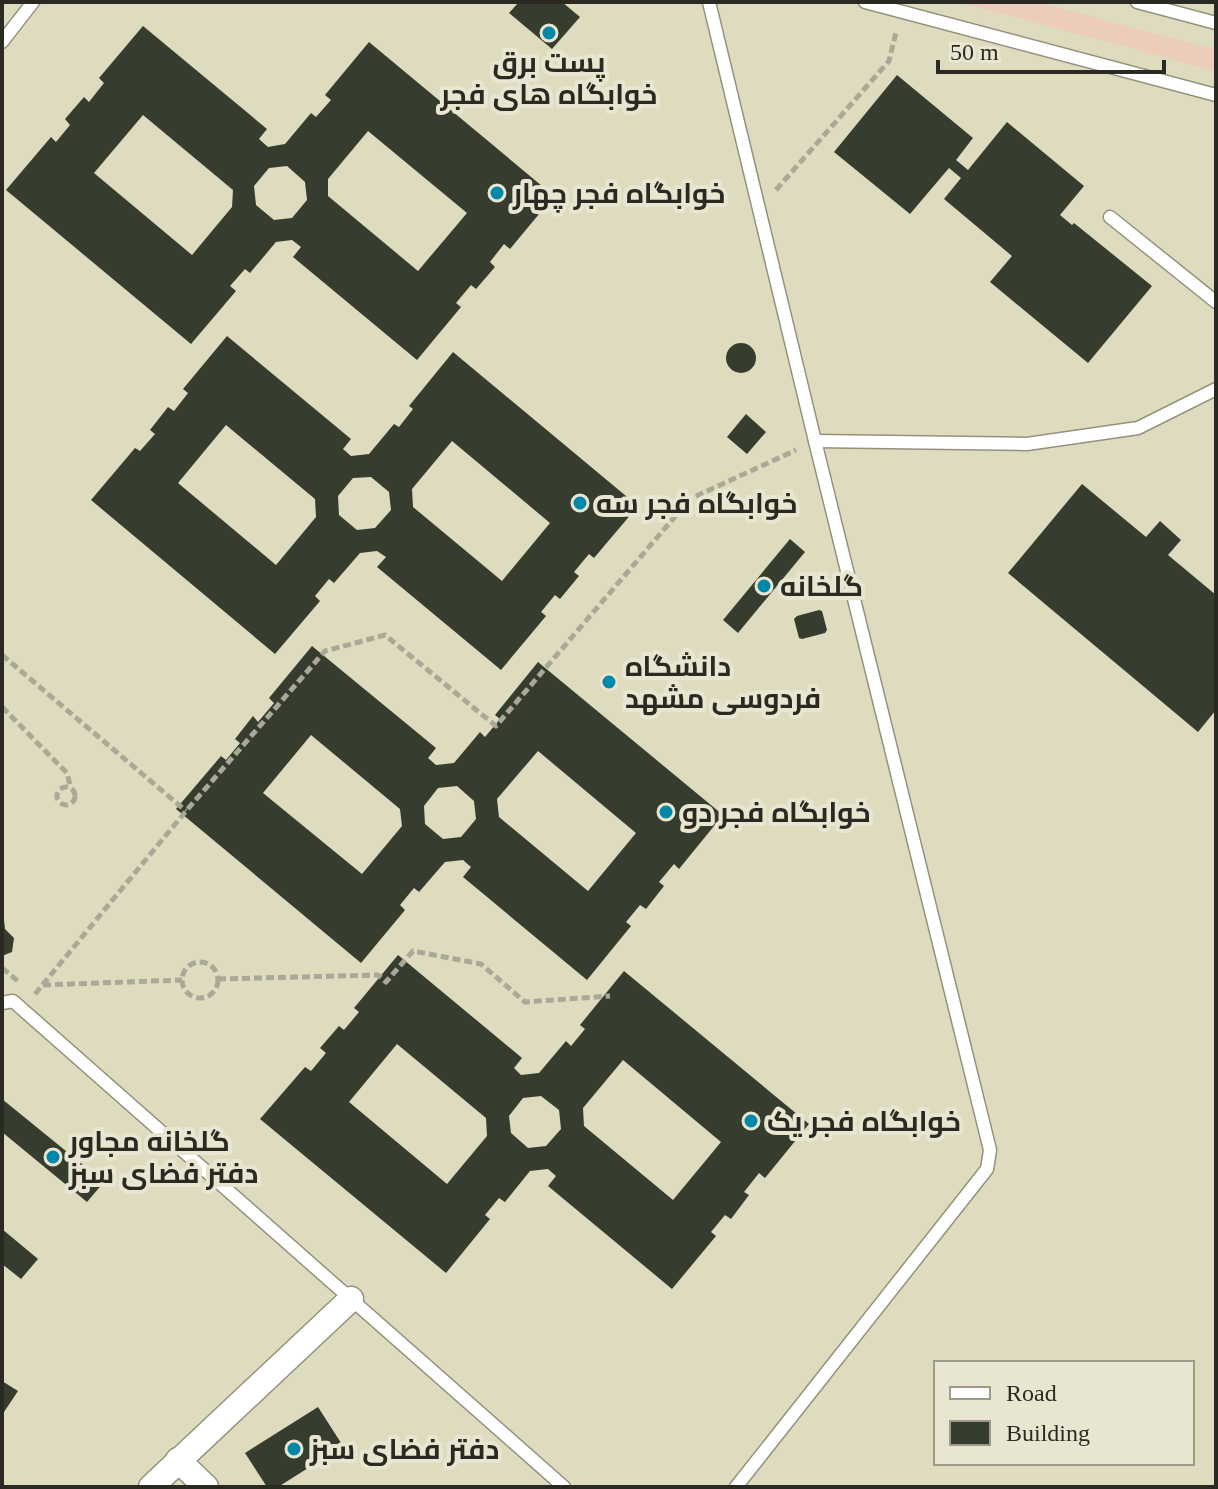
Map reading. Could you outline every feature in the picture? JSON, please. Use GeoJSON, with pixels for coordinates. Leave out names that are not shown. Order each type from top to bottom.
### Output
{"type":"FeatureCollection","features":[{"type":"Feature","properties":{"kind":"street"},"geometry":{"type":"LineString","coordinates":[[151,1487],[351,1299]]}},
{"type":"Feature","properties":{"kind":"street"},"geometry":{"type":"LineString","coordinates":[[178,1460],[206,1487]]}},
{"type":"Feature","properties":{"kind":"lane"},"geometry":{"type":"LineString","coordinates":[[2,42],[33,2]]}},
{"type":"Feature","properties":{"kind":"lane"},"geometry":{"type":"LineString","coordinates":[[709,2],[990,1150],[987,1169],[736,1487]]}},
{"type":"Feature","properties":{"kind":"lane"},"geometry":{"type":"LineString","coordinates":[[865,2],[1216,95]]}},
{"type":"Feature","properties":{"kind":"lane"},"geometry":{"type":"LineString","coordinates":[[1144,3],[1216,23]]}},
{"type":"Feature","properties":{"kind":"lane"},"geometry":{"type":"LineString","coordinates":[[1110,217],[1216,302]]}},
{"type":"Feature","properties":{"kind":"lane"},"geometry":{"type":"LineString","coordinates":[[815,441],[1027,444],[1138,428],[1216,389]]}},
{"type":"Feature","properties":{"kind":"lane"},"geometry":{"type":"LineString","coordinates":[[2,1003],[13,1001],[564,1487]]}},
{"type":"Feature","properties":{"kind":"path"},"geometry":{"type":"LineString","coordinates":[[759,209],[889,61],[901,12]]}},
{"type":"Feature","properties":{"kind":"path"},"geometry":{"type":"LineString","coordinates":[[35,995],[186,811],[325,651],[385,635],[496,726],[690,499],[815,441]]}},
{"type":"Feature","properties":{"kind":"path"},"geometry":{"type":"LineString","coordinates":[[2,655],[186,811]]}},
{"type":"Feature","properties":{"kind":"path"},"geometry":{"type":"LineString","coordinates":[[2,707],[67,773],[69,788]]}},
{"type":"Feature","properties":{"kind":"path"},"geometry":{"type":"LineString","coordinates":[[218,979],[378,975],[386,982],[413,951],[481,964],[525,1002],[610,996]]}},
{"type":"Feature","properties":{"kind":"path"},"geometry":{"type":"LineString","coordinates":[[195,962],[210,966],[218,979],[211,994],[204,997],[189,994],[182,980],[188,966],[195,962]]}},
{"type":"Feature","properties":{"kind":"path"},"geometry":{"type":"LineString","coordinates":[[43,985],[182,980]]}},
{"type":"Feature","properties":{"kind":"shaded area","name":"دانشگاه فردوسی مشهد"},"geometry":{"type":"Polygon","coordinates":[[[2,2],[1216,2],[1216,1487],[2,1487],[2,2]]]}},
{"type":"Feature","properties":{"kind":"shaded area"},"geometry":{"type":"Polygon","coordinates":[[[959,2],[1037,2],[1216,50],[1216,71],[959,2]]]}},
{"type":"Feature","properties":{"kind":"building","name":"پست برق خوابگاه های فجر"},"geometry":{"type":"Polygon","coordinates":[[[519,2],[562,2],[580,17],[552,49],[509,13],[519,2]]]}},
{"type":"Feature","properties":{"kind":"building","name":"خوابگاه فجر چهار"},"geometry":{"type":"Polygon","coordinates":[[[143,26],[267,129],[259,139],[268,147],[285,144],[311,113],[316,117],[331,100],[325,95],[369,42],[554,196],[510,249],[504,244],[490,262],[495,267],[476,289],[471,285],[456,303],[461,307],[417,360],[293,257],[301,247],[292,240],[276,242],[250,273],[245,269],[230,286],[236,291],[191,344],[6,190],[51,137],[56,142],[70,125],[65,119],[84,97],[89,102],[104,83],[99,78],[143,26]],[[143,115],[94,173],[192,255],[232,207],[233,190],[143,115]],[[368,131],[328,179],[328,196],[418,271],[467,213],[368,131]],[[287,166],[269,168],[254,186],[256,205],[274,220],[292,218],[307,200],[305,182],[287,166]]]}},
{"type":"Feature","properties":{"kind":"building"},"geometry":{"type":"Polygon","coordinates":[[[897,75],[973,138],[956,160],[968,170],[1007,122],[1084,186],[1060,215],[1152,286],[1088,363],[990,282],[1012,256],[944,199],[961,178],[949,168],[910,214],[834,152],[897,75]]]}},
{"type":"Feature","properties":{"kind":"building","name":"خوابگاه فجر سه"},"geometry":{"type":"Polygon","coordinates":[[[227,336],[351,439],[343,449],[351,456],[369,454],[394,424],[399,427],[413,409],[409,406],[453,352],[638,506],[594,558],[589,554],[574,572],[579,576],[560,599],[555,595],[541,612],[546,616],[501,670],[377,567],[386,557],[377,551],[360,553],[334,583],[329,579],[315,596],[320,601],[275,654],[91,500],[135,448],[140,451],[155,434],[150,430],[168,407],[174,411],[188,393],[183,389],[227,336]],[[226,425],[178,483],[276,565],[316,517],[315,499],[226,425]],[[452,441],[412,489],[413,507],[502,581],[550,523],[452,441]],[[371,477],[353,478],[338,496],[339,515],[357,530],[375,528],[391,510],[389,492],[371,477]]]}},
{"type":"Feature","properties":{"kind":"building"},"geometry":{"type":"Polygon","coordinates":[[[741,343],[751,348],[756,358],[751,368],[741,373],[731,368],[726,358],[731,348],[741,343]]]}},
{"type":"Feature","properties":{"kind":"building"},"geometry":{"type":"Polygon","coordinates":[[[746,414],[766,432],[747,454],[727,437],[746,414]]]}},
{"type":"Feature","properties":{"kind":"building"},"geometry":{"type":"Polygon","coordinates":[[[1082,484],[1146,537],[1160,521],[1181,540],[1168,555],[1216,595],[1216,710],[1198,732],[1008,573],[1082,484]]]}},
{"type":"Feature","properties":{"kind":"building","name":"گلخانه"},"geometry":{"type":"Polygon","coordinates":[[[790,539],[805,552],[738,633],[723,620],[790,539]]]}},
{"type":"Feature","properties":{"kind":"building"},"geometry":{"type":"Polygon","coordinates":[[[822,611],[827,630],[825,633],[799,638],[794,619],[822,611]]]}},
{"type":"Feature","properties":{"kind":"building","name":"خوابگاه فجر دو"},"geometry":{"type":"Polygon","coordinates":[[[312,646],[436,748],[428,758],[436,765],[454,763],[480,732],[485,737],[500,719],[495,715],[538,662],[723,815],[679,869],[674,864],[659,882],[664,886],[646,909],[640,905],[626,922],[631,926],[587,980],[463,877],[471,867],[463,860],[445,862],[419,892],[414,888],[400,905],[405,910],[361,963],[176,809],[221,756],[226,760],[240,743],[235,739],[253,716],[258,722],[274,703],[269,698],[312,646]],[[311,735],[263,793],[362,874],[402,826],[400,809],[311,735]],[[538,751],[497,799],[499,817],[588,891],[636,833],[538,751]],[[457,786],[438,788],[424,806],[425,824],[443,839],[461,837],[476,819],[474,801],[457,786]]]}},
{"type":"Feature","properties":{"kind":"building"},"geometry":{"type":"Polygon","coordinates":[[[2,920],[5,929],[14,938],[12,952],[2,956],[2,920]]]}},
{"type":"Feature","properties":{"kind":"building","name":"خوابگاه فجر یک"},"geometry":{"type":"Polygon","coordinates":[[[398,955],[522,1058],[514,1068],[521,1075],[539,1073],[566,1041],[571,1046],[585,1029],[580,1025],[624,971],[809,1124],[765,1178],[759,1173],[744,1192],[749,1195],[731,1219],[725,1215],[711,1232],[716,1236],[672,1289],[548,1186],[556,1176],[548,1169],[530,1171],[505,1202],[499,1198],[485,1215],[490,1219],[446,1273],[260,1119],[305,1067],[311,1071],[326,1053],[320,1048],[339,1026],[344,1030],[359,1012],[354,1008],[398,955]],[[397,1044],[349,1102],[447,1184],[487,1136],[486,1118],[397,1044]],[[623,1060],[583,1108],[584,1126],[673,1200],[721,1142],[623,1060]],[[541,1096],[523,1098],[509,1116],[511,1133],[528,1148],[546,1146],[561,1129],[559,1110],[541,1096]]]}},
{"type":"Feature","properties":{"kind":"building","name":"گلخانه مجاور دفتر فضای سبز"},"geometry":{"type":"Polygon","coordinates":[[[2,1099],[104,1182],[87,1202],[2,1132],[2,1099]]]}},
{"type":"Feature","properties":{"kind":"building","name":"گلخانه مجاور دفتر فضای سبز"},"geometry":{"type":"Polygon","coordinates":[[[2,1229],[38,1259],[21,1279],[2,1264],[2,1229]]]}},
{"type":"Feature","properties":{"kind":"building"},"geometry":{"type":"Polygon","coordinates":[[[2,1381],[18,1391],[2,1415],[2,1381]]]}},
{"type":"Feature","properties":{"kind":"building","name":"دفتر فضای سبز"},"geometry":{"type":"Polygon","coordinates":[[[318,1407],[343,1446],[278,1487],[267,1487],[245,1453],[318,1407]]]}},
{"type":"Feature","properties":{"kind":"place","name":"پست برق خوابگاه های فجر"},"geometry":{"type":"Point","coordinates":[549,33]}},
{"type":"Feature","properties":{"kind":"place","name":"خوابگاه فجر چهار"},"geometry":{"type":"Point","coordinates":[497,193]}},
{"type":"Feature","properties":{"kind":"place","name":"خوابگاه فجر سه"},"geometry":{"type":"Point","coordinates":[580,503]}},
{"type":"Feature","properties":{"kind":"place","name":"گلخانه"},"geometry":{"type":"Point","coordinates":[764,586]}},
{"type":"Feature","properties":{"kind":"place","name":"دانشگاه فردوسی مشهد"},"geometry":{"type":"Point","coordinates":[609,682]}},
{"type":"Feature","properties":{"kind":"place","name":"خوابگاه فجر دو"},"geometry":{"type":"Point","coordinates":[666,812]}},
{"type":"Feature","properties":{"kind":"place","name":"خوابگاه فجر یک"},"geometry":{"type":"Point","coordinates":[751,1121]}},
{"type":"Feature","properties":{"kind":"place","name":"گلخانه مجاور دفتر فضای سبز"},"geometry":{"type":"Point","coordinates":[53,1157]}},
{"type":"Feature","properties":{"kind":"place","name":"دفتر فضای سبز"},"geometry":{"type":"Point","coordinates":[294,1449]}}]}
